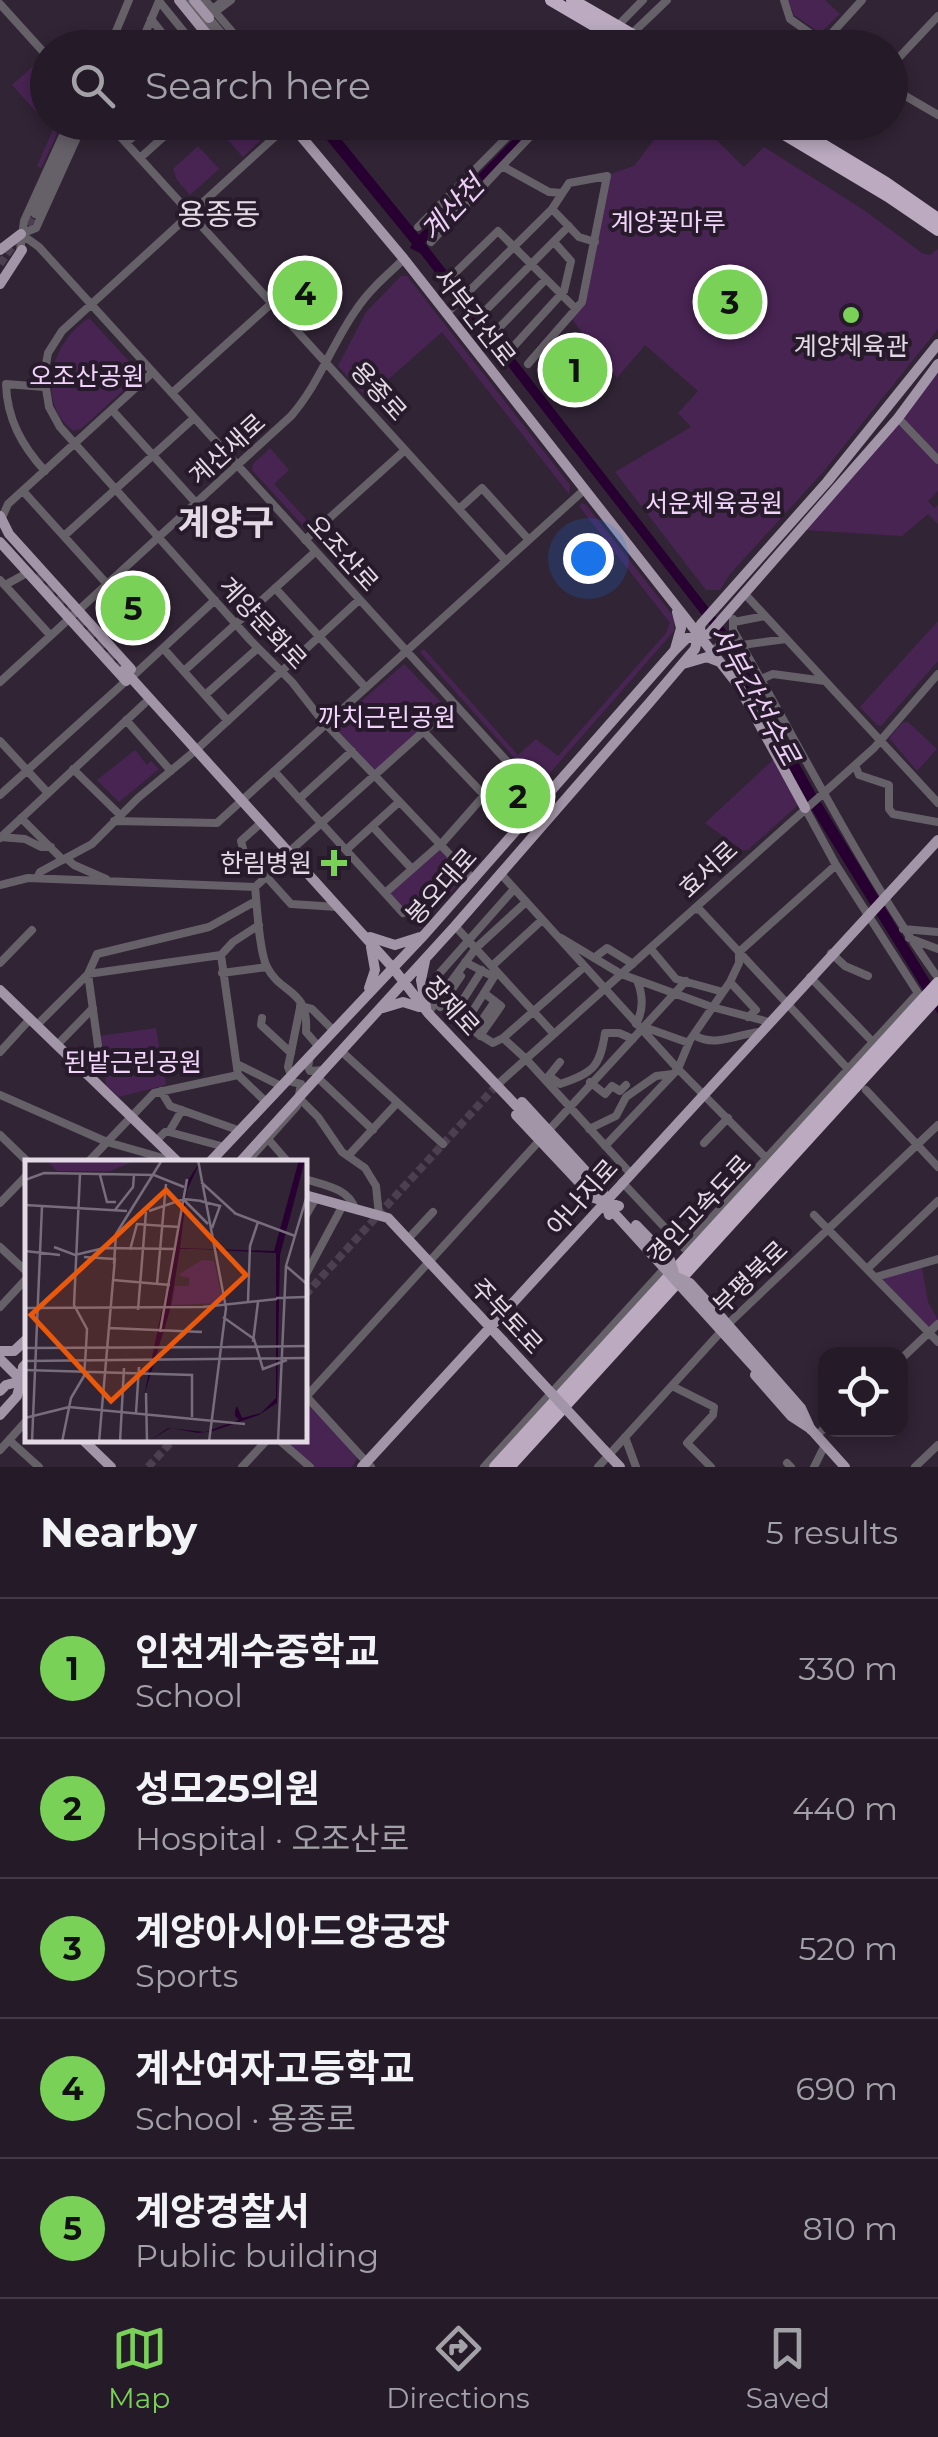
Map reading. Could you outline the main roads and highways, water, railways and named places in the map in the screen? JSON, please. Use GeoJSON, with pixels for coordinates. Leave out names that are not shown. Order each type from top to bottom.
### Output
{"type":"FeatureCollection","features":[{"type":"Feature","properties":{"kind":"highway"},"geometry":{"type":"LineString","coordinates":[[541,0],[574,7]]}},
{"type":"Feature","properties":{"kind":"highway"},"geometry":{"type":"LineString","coordinates":[[551,0],[574,7],[613,30]]}},
{"type":"Feature","properties":{"kind":"highway"},"geometry":{"type":"LineString","coordinates":[[795,140],[937,235]]}},
{"type":"Feature","properties":{"kind":"highway"},"geometry":{"type":"LineString","coordinates":[[815,140],[938,215]]}},
{"type":"Feature","properties":{"kind":"highway","name":"경인고속도로"},"geometry":{"type":"LineString","coordinates":[[495,1467],[927,999],[937,981]]}},
{"type":"Feature","properties":{"kind":"highway","name":"경인고속도로"},"geometry":{"type":"LineString","coordinates":[[509,1467],[681,1264]]}},
{"type":"Feature","properties":{"kind":"main road"},"geometry":{"type":"LineString","coordinates":[[182,0],[204,30]]}},
{"type":"Feature","properties":{"kind":"main road"},"geometry":{"type":"LineString","coordinates":[[194,0],[214,12]]}},
{"type":"Feature","properties":{"kind":"main road","name":"서부간선로"},"geometry":{"type":"LineString","coordinates":[[304,140],[404,259],[676,606],[716,647],[720,662],[743,694],[807,806]]}},
{"type":"Feature","properties":{"kind":"main road"},"geometry":{"type":"LineString","coordinates":[[0,253],[21,234]]}},
{"type":"Feature","properties":{"kind":"main road"},"geometry":{"type":"LineString","coordinates":[[0,284],[22,250]]}},
{"type":"Feature","properties":{"kind":"main road","name":"봉오대로"},"geometry":{"type":"LineString","coordinates":[[727,616],[827,482],[938,344]]}},
{"type":"Feature","properties":{"kind":"main road","name":"봉오대로"},"geometry":{"type":"LineString","coordinates":[[217,1154],[425,934],[533,812],[539,797],[557,786],[674,651],[687,638],[727,616],[898,418],[938,364]]}},
{"type":"Feature","properties":{"kind":"main road","name":"장제로"},"geometry":{"type":"LineString","coordinates":[[0,522],[37,576]]}},
{"type":"Feature","properties":{"kind":"main road","name":"장제로"},"geometry":{"type":"LineString","coordinates":[[0,542],[37,576],[128,675],[179,722],[187,740]]}},
{"type":"Feature","properties":{"kind":"main road"},"geometry":{"type":"LineString","coordinates":[[674,651],[681,628],[676,606]]}},
{"type":"Feature","properties":{"kind":"main road","name":"봉오대로"},"geometry":{"type":"LineString","coordinates":[[246,1160],[695,649],[702,631]]}},
{"type":"Feature","properties":{"kind":"main road"},"geometry":{"type":"LineString","coordinates":[[680,665],[707,657],[720,662]]}},
{"type":"Feature","properties":{"kind":"main road","name":"장제로"},"geometry":{"type":"LineString","coordinates":[[128,675],[145,703],[170,730],[187,740],[262,822],[393,968],[428,1013],[525,1115],[681,1264],[797,1414],[818,1431]]}},
{"type":"Feature","properties":{"kind":"main road"},"geometry":{"type":"LineString","coordinates":[[557,786],[559,792],[569,794]]}},
{"type":"Feature","properties":{"kind":"main road"},"geometry":{"type":"LineString","coordinates":[[524,822],[533,823],[536,832]]}},
{"type":"Feature","properties":{"kind":"main road","name":"아나지로"},"geometry":{"type":"LineString","coordinates":[[366,1465],[938,840]]}},
{"type":"Feature","properties":{"kind":"main road"},"geometry":{"type":"LineString","coordinates":[[363,934],[395,944],[425,934]]}},
{"type":"Feature","properties":{"kind":"main road"},"geometry":{"type":"LineString","coordinates":[[361,1002],[375,970],[374,953],[363,934]]}},
{"type":"Feature","properties":{"kind":"main road"},"geometry":{"type":"LineString","coordinates":[[426,958],[421,980],[428,1013]]}},
{"type":"Feature","properties":{"kind":"main road"},"geometry":{"type":"LineString","coordinates":[[0,990],[175,1160]]}},
{"type":"Feature","properties":{"kind":"main road"},"geometry":{"type":"LineString","coordinates":[[377,1012],[403,1002],[428,1013]]}},
{"type":"Feature","properties":{"kind":"main road","name":"장제로"},"geometry":{"type":"LineString","coordinates":[[497,1085],[503,1100],[544,1135],[594,1198],[605,1202],[670,1260],[681,1264]]}},
{"type":"Feature","properties":{"kind":"main road","name":"주부토로"},"geometry":{"type":"LineString","coordinates":[[310,1197],[388,1218],[620,1467]]}},
{"type":"Feature","properties":{"kind":"main road","name":"장제로"},"geometry":{"type":"LineString","coordinates":[[681,1264],[681,1292],[801,1408],[818,1431]]}},
{"type":"Feature","properties":{"kind":"main road"},"geometry":{"type":"LineString","coordinates":[[0,1351],[14,1351],[25,1341]]}},
{"type":"Feature","properties":{"kind":"main road"},"geometry":{"type":"LineString","coordinates":[[0,1360],[25,1382]]}},
{"type":"Feature","properties":{"kind":"main road"},"geometry":{"type":"LineString","coordinates":[[0,1391],[6,1385],[25,1382]]}},
{"type":"Feature","properties":{"kind":"main road"},"geometry":{"type":"LineString","coordinates":[[0,1415],[25,1382]]}},
{"type":"Feature","properties":{"kind":"main road"},"geometry":{"type":"LineString","coordinates":[[13,1401],[25,1399]]}},
{"type":"Feature","properties":{"kind":"main road","name":"장제로"},"geometry":{"type":"LineString","coordinates":[[821,1437],[846,1467]]}},
{"type":"Feature","properties":{"kind":"main road"},"geometry":{"type":"LineString","coordinates":[[85,1442],[111,1467]]}},
{"type":"Feature","properties":{"kind":"water"},"geometry":{"type":"Polygon","coordinates":[[[327,140],[342,140],[419,235],[512,140],[521,140],[425,243],[725,629],[817,796],[938,994],[938,1014],[808,804],[719,637],[420,253],[410,248],[412,244],[327,140]]]}},
{"type":"Feature","properties":{"kind":"tunnel"},"geometry":{"type":"LineString","coordinates":[[0,264],[35,214]]}},
{"type":"Feature","properties":{"kind":"tunnel"},"geometry":{"type":"LineString","coordinates":[[37,574],[124,670]]}},
{"type":"Feature","properties":{"kind":"tunnel"},"geometry":{"type":"LineString","coordinates":[[308,1292],[497,1085]]}},
{"type":"Feature","properties":{"kind":"tunnel"},"geometry":{"type":"LineString","coordinates":[[148,1467],[171,1442]]}},
{"type":"Feature","properties":{"kind":"place","name":"계산여자고등학교"},"geometry":{"type":"Point","coordinates":[305,293]}},
{"type":"Feature","properties":{"kind":"place","name":"계양아시아드양궁장"},"geometry":{"type":"Point","coordinates":[730,302]}},
{"type":"Feature","properties":{"kind":"place","name":"계양체육관"},"geometry":{"type":"Point","coordinates":[851,315]}},
{"type":"Feature","properties":{"kind":"place","name":"인천계수중학교"},"geometry":{"type":"Point","coordinates":[575,370]}},
{"type":"Feature","properties":{"kind":"place","name":"계양경찰서"},"geometry":{"type":"Point","coordinates":[133,608]}},
{"type":"Feature","properties":{"kind":"place","name":"성모25의원"},"geometry":{"type":"Point","coordinates":[518,796]}},
{"type":"Feature","properties":{"kind":"place","name":"한림병원"},"geometry":{"type":"Point","coordinates":[334,863]}},
{"type":"Feature","properties":{"kind":"district","name":"용종동"},"geometry":{"type":"Point","coordinates":[219,215]}},
{"type":"Feature","properties":{"kind":"district","name":"계양구"},"geometry":{"type":"Point","coordinates":[226,523]}},
{"type":"Feature","properties":{"kind":"water label","name":"계산천"},"geometry":{"type":"Point","coordinates":[452,208]}},
{"type":"Feature","properties":{"kind":"water label","name":"서부간선수로"},"geometry":{"type":"Point","coordinates":[755,695]}},
{"type":"Feature","properties":{"kind":"park label","name":"계양꽃마루"},"geometry":{"type":"Point","coordinates":[668,222]}},
{"type":"Feature","properties":{"kind":"park label","name":"오조산공원"},"geometry":{"type":"Point","coordinates":[87,376]}},
{"type":"Feature","properties":{"kind":"park label","name":"서운체육공원"},"geometry":{"type":"Point","coordinates":[714,503]}},
{"type":"Feature","properties":{"kind":"park label","name":"까치근린공원"},"geometry":{"type":"Point","coordinates":[387,717]}},
{"type":"Feature","properties":{"kind":"park label","name":"된밭근린공원"},"geometry":{"type":"Point","coordinates":[133,1062]}}]}
